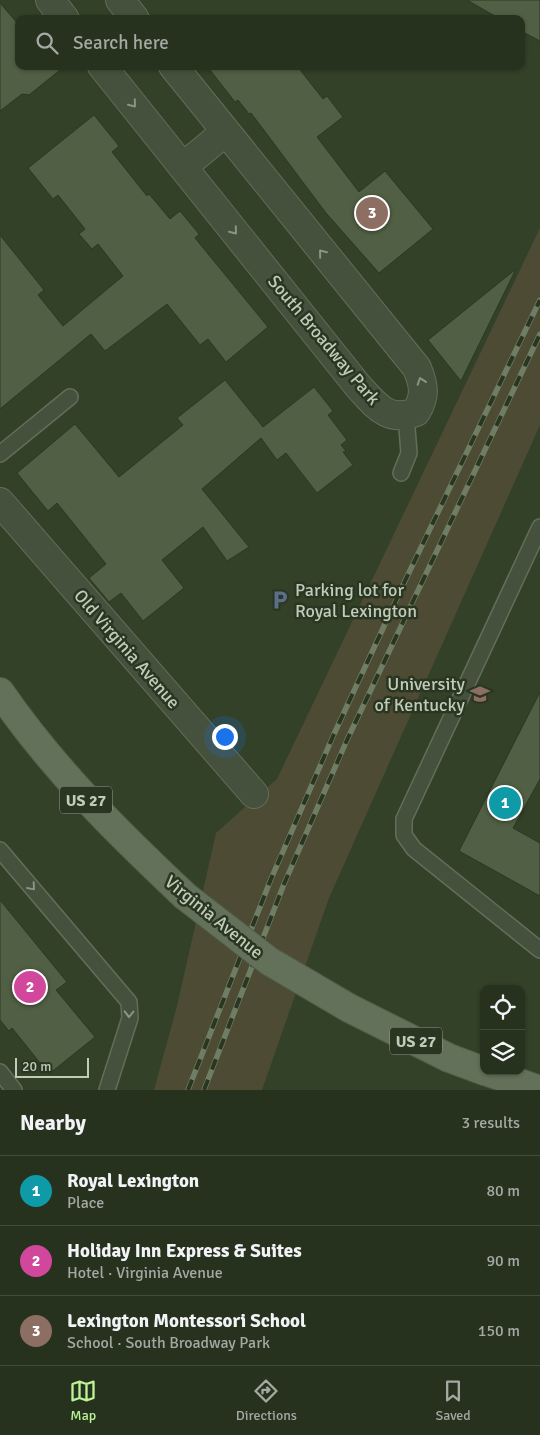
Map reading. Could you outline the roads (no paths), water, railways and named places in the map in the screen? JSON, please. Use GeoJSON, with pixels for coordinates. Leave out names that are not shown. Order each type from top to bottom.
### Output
{"type":"FeatureCollection","features":[{"type":"Feature","properties":{"kind":"main road","name":"Virginia Avenue"},"geometry":{"type":"LineString","coordinates":[[0,692],[54,765],[104,820],[185,896],[269,961],[349,1008],[449,1058],[480,1070]]}},
{"type":"Feature","properties":{"kind":"main road","name":"Virginia Avenue"},"geometry":{"type":"LineString","coordinates":[[496,1075],[540,1090]]}},
{"type":"Feature","properties":{"kind":"street"},"geometry":{"type":"LineString","coordinates":[[50,0],[62,15]]}},
{"type":"Feature","properties":{"kind":"street"},"geometry":{"type":"LineString","coordinates":[[120,0],[132,15]]}},
{"type":"Feature","properties":{"kind":"street","name":"South Broadway Park"},"geometry":{"type":"LineString","coordinates":[[105,70],[358,386],[387,414],[396,417],[406,416]]}},
{"type":"Feature","properties":{"kind":"street"},"geometry":{"type":"LineString","coordinates":[[176,70],[417,368],[424,386],[421,403],[416,412],[406,416]]}},
{"type":"Feature","properties":{"kind":"street"},"geometry":{"type":"LineString","coordinates":[[183,168],[225,132]]}},
{"type":"Feature","properties":{"kind":"street","name":"Old Virginia Avenue"},"geometry":{"type":"LineString","coordinates":[[0,502],[9,530],[254,794]]}},
{"type":"Feature","properties":{"kind":"lane"},"geometry":{"type":"LineString","coordinates":[[0,454],[70,397]]}},
{"type":"Feature","properties":{"kind":"lane"},"geometry":{"type":"LineString","coordinates":[[402,473],[409,453],[406,416]]}},
{"type":"Feature","properties":{"kind":"lane"},"geometry":{"type":"LineString","coordinates":[[540,527],[404,819],[404,835],[414,849],[540,950]]}},
{"type":"Feature","properties":{"kind":"lane"},"geometry":{"type":"LineString","coordinates":[[0,850],[129,1002],[130,1018],[107,1090]]}},
{"type":"Feature","properties":{"kind":"lane"},"geometry":{"type":"LineString","coordinates":[[0,1072],[14,1090]]}},
{"type":"Feature","properties":{"kind":"railway"},"geometry":{"type":"LineString","coordinates":[[188,1090],[271,879],[334,734],[404,583],[540,300]]}},
{"type":"Feature","properties":{"kind":"railway"},"geometry":{"type":"LineString","coordinates":[[204,1090],[284,884],[347,740],[540,334]]}},
{"type":"Feature","properties":{"kind":"place","name":"Lexington Montessori School"},"geometry":{"type":"Point","coordinates":[372,213]}},
{"type":"Feature","properties":{"kind":"place","name":"Parking lot for Royal Lexington"},"geometry":{"type":"Point","coordinates":[280,600]}},
{"type":"Feature","properties":{"kind":"place","name":"University of Kentucky"},"geometry":{"type":"Point","coordinates":[480,694]}},
{"type":"Feature","properties":{"kind":"place","name":"Royal Lexington"},"geometry":{"type":"Point","coordinates":[505,803]}},
{"type":"Feature","properties":{"kind":"place","name":"Holiday Inn Express & Suites"},"geometry":{"type":"Point","coordinates":[30,987]}}]}
